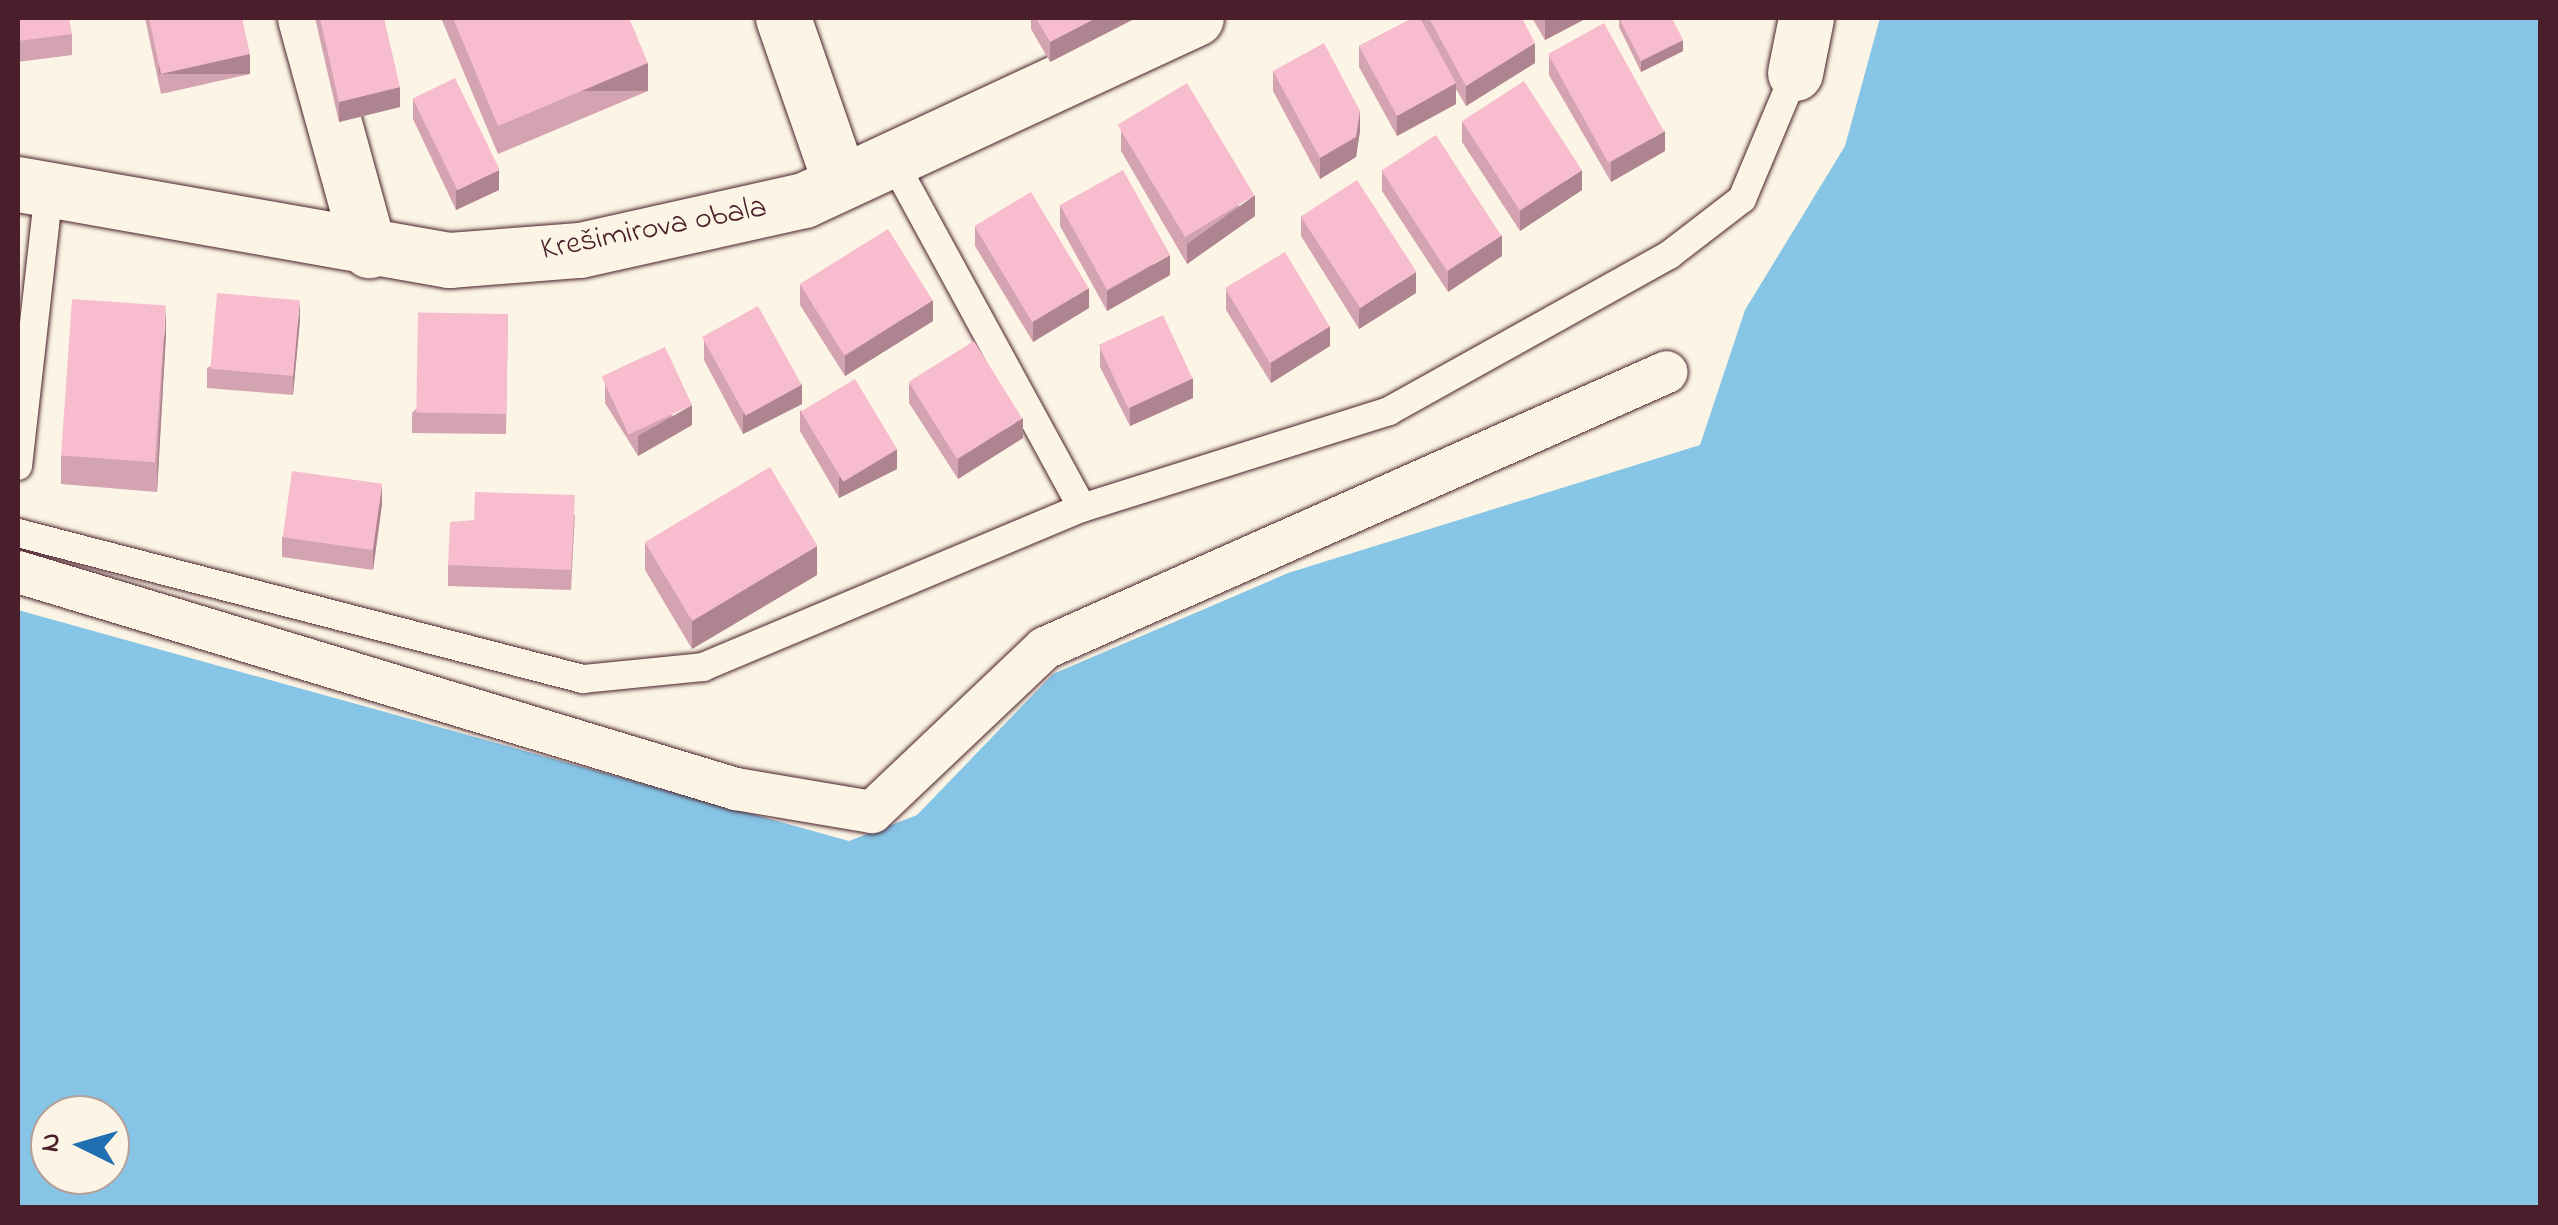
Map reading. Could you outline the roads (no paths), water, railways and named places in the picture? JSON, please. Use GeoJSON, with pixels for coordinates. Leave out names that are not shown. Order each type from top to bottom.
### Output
{"type":"FeatureCollection","features":[{"type":"Feature","properties":{"kind":"street"},"geometry":{"type":"LineString","coordinates":[[306,18],[369,250]]}},
{"type":"Feature","properties":{"kind":"street"},"geometry":{"type":"LineString","coordinates":[[783,18],[840,182]]}},
{"type":"Feature","properties":{"kind":"street","name":"Krešimirova obala"},"geometry":{"type":"LineString","coordinates":[[33,187],[369,250],[450,260],[580,250],[765,212],[892,159],[1196,18]]}},
{"type":"Feature","properties":{"kind":"street"},"geometry":{"type":"LineString","coordinates":[[1795,73],[1806,18]]}},
{"type":"Feature","properties":{"kind":"street"},"geometry":{"type":"LineString","coordinates":[[18,572],[736,789],[872,812],[1045,648],[1667,372]]}},
{"type":"Feature","properties":{"kind":"lane"},"geometry":{"type":"LineString","coordinates":[[18,533],[583,680],[704,667],[1082,508],[1389,410],[1669,255],[1742,200],[1795,73]]}},
{"type":"Feature","properties":{"kind":"lane"},"geometry":{"type":"LineString","coordinates":[[892,159],[1082,508]]}},
{"type":"Feature","properties":{"kind":"lane"},"geometry":{"type":"LineString","coordinates":[[18,466],[33,187]]}},
{"type":"Feature","properties":{"kind":"water"},"geometry":{"type":"Polygon","coordinates":[[[1880,18],[2540,18],[2540,1207],[18,1207],[18,610],[849,841],[917,815],[1053,674],[1288,573],[1700,445],[1745,310],[1845,146],[1880,18]]]}}]}
